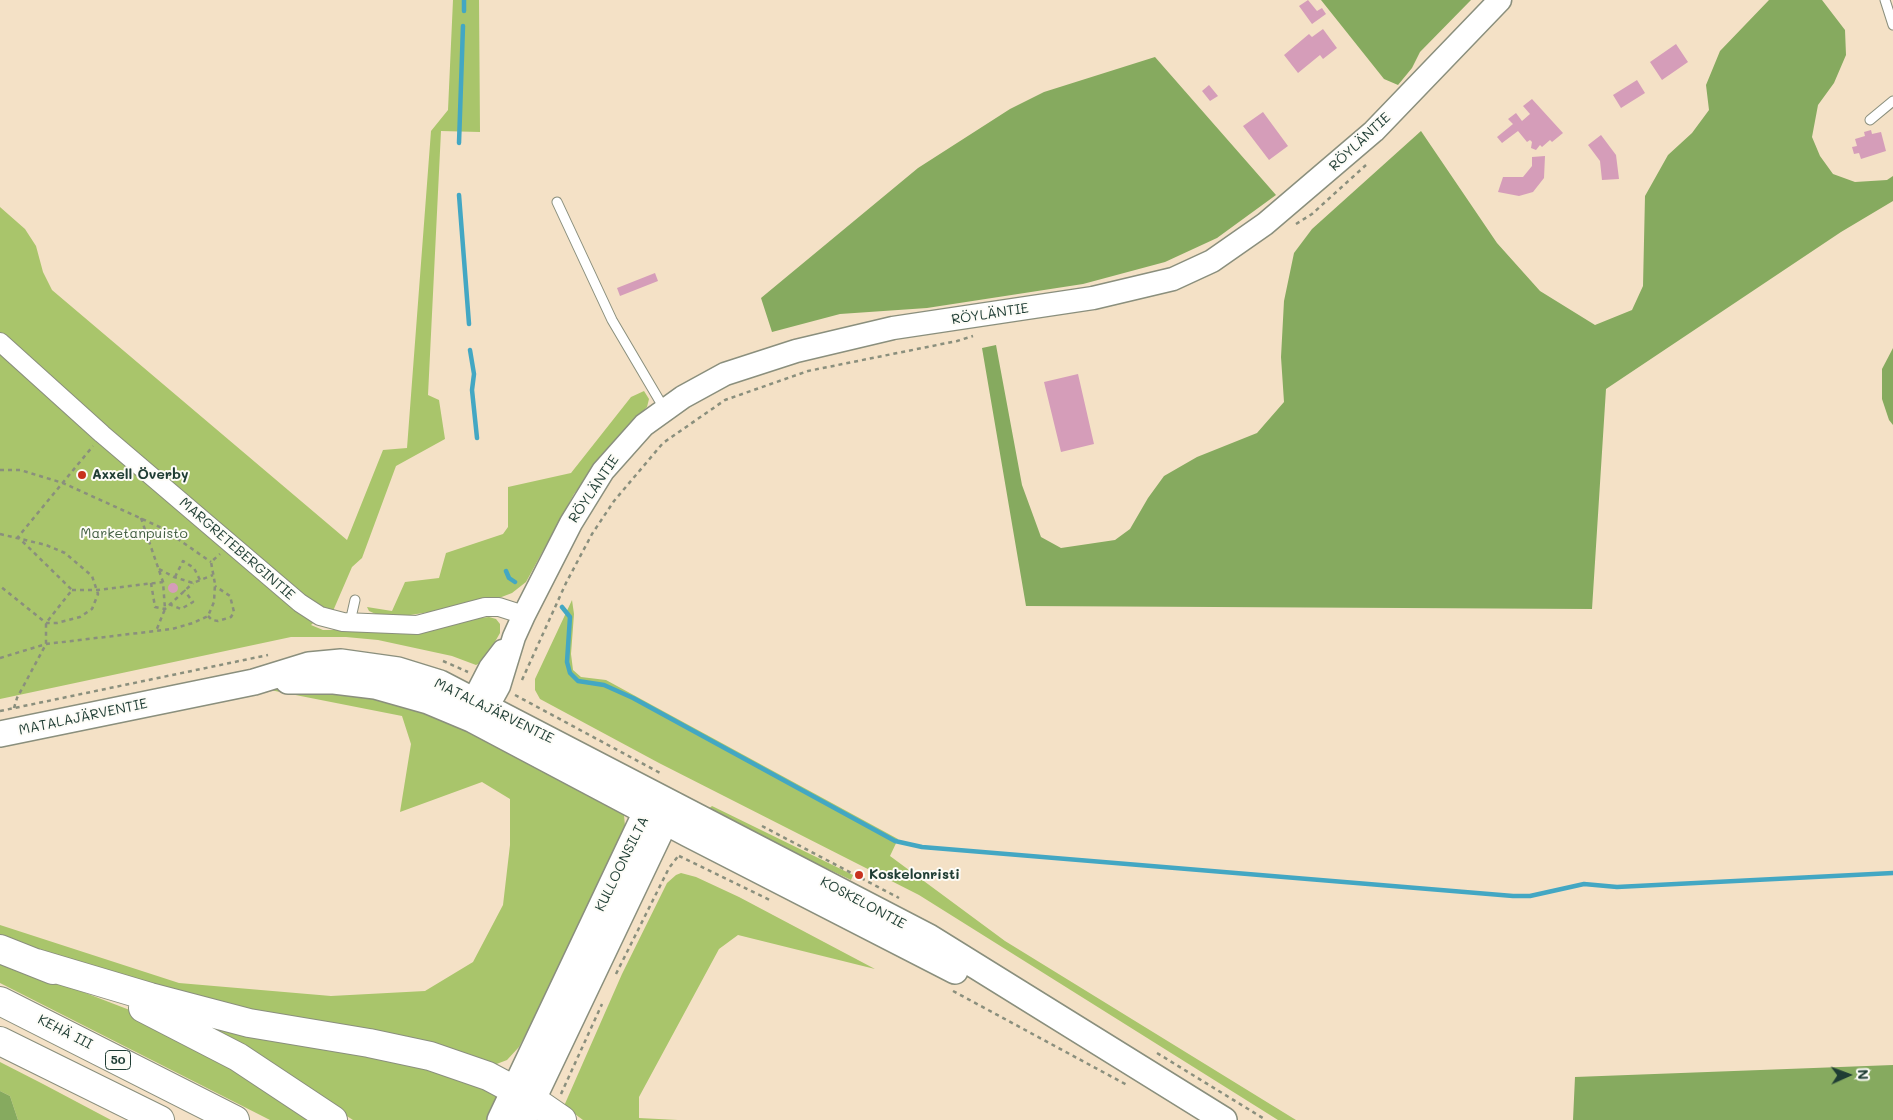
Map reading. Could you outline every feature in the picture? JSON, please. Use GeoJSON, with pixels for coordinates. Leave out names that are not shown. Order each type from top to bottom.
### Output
{"type":"FeatureCollection","features":[{"type":"Feature","properties":{"kind":"highway"},"geometry":{"type":"LineString","coordinates":[[0,949],[150,998],[249,1023],[378,1044],[430,1056],[488,1076],[537,1108]]}},
{"type":"Feature","properties":{"kind":"highway"},"geometry":{"type":"LineString","coordinates":[[36,962],[163,1017],[238,1057],[333,1120]]}},
{"type":"Feature","properties":{"kind":"highway","name":"KEHÄ III"},"geometry":{"type":"LineString","coordinates":[[0,1001],[235,1120]]}},
{"type":"Feature","properties":{"kind":"highway"},"geometry":{"type":"LineString","coordinates":[[0,1041],[160,1120]]}},
{"type":"Feature","properties":{"kind":"highway"},"geometry":{"type":"LineString","coordinates":[[88,1084],[129,1120]]}},
{"type":"Feature","properties":{"kind":"main road","name":"MATALAJÄRVENTIE"},"geometry":{"type":"LineString","coordinates":[[0,734],[254,682],[334,681],[375,686],[428,701],[477,708],[659,811]]}},
{"type":"Feature","properties":{"kind":"main road","name":"KOSKELONTIE"},"geometry":{"type":"LineString","coordinates":[[659,811],[995,991],[1055,1017],[1224,1120]]}},
{"type":"Feature","properties":{"kind":"main road","name":"KULLOONSILTA"},"geometry":{"type":"LineString","coordinates":[[500,1120],[537,1108],[659,811]]}},
{"type":"Feature","properties":{"kind":"street","name":"RÖYLÄNTIE"},"geometry":{"type":"LineString","coordinates":[[477,708],[504,674],[514,637],[524,615],[571,523],[603,471],[644,425],[683,397],[725,374],[796,351],[893,328],[1093,298],[1173,279],[1212,261],[1265,224],[1374,131],[1500,0]]}},
{"type":"Feature","properties":{"kind":"street","name":"MARGRETEBERGINTIE"},"geometry":{"type":"LineString","coordinates":[[0,342],[102,434],[300,603],[320,616],[350,622],[417,625],[485,607],[500,607],[524,615]]}},
{"type":"Feature","properties":{"kind":"lane"},"geometry":{"type":"LineString","coordinates":[[1885,0],[1893,25]]}},
{"type":"Feature","properties":{"kind":"lane"},"geometry":{"type":"LineString","coordinates":[[1870,120],[1893,101]]}},
{"type":"Feature","properties":{"kind":"lane"},"geometry":{"type":"LineString","coordinates":[[557,202],[612,320],[665,410]]}},
{"type":"Feature","properties":{"kind":"lane"},"geometry":{"type":"LineString","coordinates":[[350,622],[355,600]]}},
{"type":"Feature","properties":{"kind":"path"},"geometry":{"type":"LineString","coordinates":[[18,537],[102,434]]}},
{"type":"Feature","properties":{"kind":"path"},"geometry":{"type":"LineString","coordinates":[[0,470],[20,470],[63,483],[178,537],[211,562],[215,586],[214,602],[208,616],[193,624],[156,631],[46,644],[0,658]]}},
{"type":"Feature","properties":{"kind":"path"},"geometry":{"type":"LineString","coordinates":[[141,518],[163,582],[165,609]]}},
{"type":"Feature","properties":{"kind":"path"},"geometry":{"type":"LineString","coordinates":[[0,534],[46,545],[65,553],[92,576],[97,590],[97,601],[92,609],[80,618],[57,623],[46,623],[0,586]]}},
{"type":"Feature","properties":{"kind":"path"},"geometry":{"type":"LineString","coordinates":[[18,537],[72,590],[97,590],[163,582]]}},
{"type":"Feature","properties":{"kind":"path"},"geometry":{"type":"LineString","coordinates":[[211,562],[231,543]]}},
{"type":"Feature","properties":{"kind":"path"},"geometry":{"type":"LineString","coordinates":[[175,577],[183,561],[194,568],[200,580]]}},
{"type":"Feature","properties":{"kind":"path"},"geometry":{"type":"LineString","coordinates":[[158,568],[175,577],[193,583]]}},
{"type":"Feature","properties":{"kind":"path"},"geometry":{"type":"LineString","coordinates":[[156,631],[169,604],[193,583],[213,575]]}},
{"type":"Feature","properties":{"kind":"path"},"geometry":{"type":"LineString","coordinates":[[151,583],[155,607],[165,609]]}},
{"type":"Feature","properties":{"kind":"path"},"geometry":{"type":"LineString","coordinates":[[208,616],[212,620],[218,621],[231,617],[234,612],[230,596],[215,586]]}},
{"type":"Feature","properties":{"kind":"path"},"geometry":{"type":"LineString","coordinates":[[14,708],[16,698],[46,644],[46,623],[72,590]]}},
{"type":"Feature","properties":{"kind":"path"},"geometry":{"type":"LineString","coordinates":[[169,604],[181,609],[193,602],[184,590]]}},
{"type":"Feature","properties":{"kind":"path"},"geometry":{"type":"LineString","coordinates":[[613,980],[669,868],[679,856]]}},
{"type":"Feature","properties":{"kind":"path"},"geometry":{"type":"LineString","coordinates":[[537,1108],[605,998]]}},
{"type":"Feature","properties":{"kind":"path"},"geometry":{"type":"LineString","coordinates":[[1155,1052],[1266,1120]]}},
{"type":"Feature","properties":{"kind":"green space","name":"Marketanpuisto"},"geometry":{"type":"Polygon","coordinates":[[[453,0],[479,0],[480,132],[441,131],[428,395],[439,400],[445,439],[396,466],[362,558],[352,567],[333,611],[327,610],[311,625],[323,630],[380,630],[489,617],[496,619],[500,624],[500,633],[484,661],[476,665],[452,656],[378,640],[346,637],[291,637],[0,699],[0,207],[25,229],[36,246],[43,272],[52,290],[347,540],[383,450],[407,448],[431,131],[448,110],[453,0]]]}},
{"type":"Feature","properties":{"kind":"green space"},"geometry":{"type":"Polygon","coordinates":[[[1321,0],[1471,0],[1420,52],[1412,68],[1398,85],[1384,79],[1321,0]]]}},
{"type":"Feature","properties":{"kind":"green space"},"geometry":{"type":"Polygon","coordinates":[[[1769,0],[1822,0],[1845,30],[1846,55],[1834,83],[1818,105],[1812,137],[1820,156],[1833,174],[1855,182],[1887,180],[1893,176],[1893,201],[1841,232],[1606,389],[1592,609],[1026,606],[982,348],[996,345],[1022,485],[1041,537],[1061,548],[1115,540],[1130,529],[1148,498],[1164,476],[1197,457],[1257,433],[1284,402],[1281,357],[1284,301],[1294,253],[1312,229],[1421,131],[1497,243],[1540,291],[1595,325],[1632,310],[1643,286],[1645,196],[1668,155],[1692,133],[1709,110],[1706,85],[1720,51],[1769,0]]]}},
{"type":"Feature","properties":{"kind":"green space"},"geometry":{"type":"Polygon","coordinates":[[[1155,57],[1276,195],[1217,238],[1165,262],[1083,284],[927,308],[840,314],[772,332],[761,298],[918,168],[1010,109],[1044,92],[1155,57]]]}},
{"type":"Feature","properties":{"kind":"green space"},"geometry":{"type":"Polygon","coordinates":[[[1893,348],[1893,425],[1889,420],[1882,399],[1882,369],[1893,348]]]}},
{"type":"Feature","properties":{"kind":"green space"},"geometry":{"type":"Polygon","coordinates":[[[644,391],[649,399],[647,407],[623,431],[574,494],[526,582],[512,593],[499,598],[474,601],[436,611],[404,616],[378,615],[369,611],[367,607],[392,611],[405,582],[439,578],[446,553],[503,534],[508,527],[508,487],[571,473],[631,397],[644,391]]]}},
{"type":"Feature","properties":{"kind":"green space"},"geometry":{"type":"Polygon","coordinates":[[[572,600],[574,614],[571,654],[573,670],[581,677],[606,680],[898,839],[890,856],[1005,941],[1296,1120],[1278,1120],[919,895],[659,763],[540,699],[535,690],[535,679],[572,600]]]}},
{"type":"Feature","properties":{"kind":"green space"},"geometry":{"type":"Polygon","coordinates":[[[348,688],[408,700],[619,805],[624,815],[625,826],[617,858],[519,1047],[507,1060],[494,1065],[254,1015],[99,971],[0,935],[0,925],[179,983],[331,996],[425,991],[473,962],[503,905],[510,845],[510,799],[482,782],[400,812],[411,744],[402,716],[265,689],[348,688]]]}},
{"type":"Feature","properties":{"kind":"green space"},"geometry":{"type":"Polygon","coordinates":[[[712,806],[853,875],[851,880],[706,811],[712,806]]]}},
{"type":"Feature","properties":{"kind":"green space"},"geometry":{"type":"Polygon","coordinates":[[[681,873],[696,877],[739,897],[875,969],[738,935],[719,949],[639,1097],[639,1118],[678,1120],[583,1120],[564,1106],[622,974],[667,883],[681,873]]]}},
{"type":"Feature","properties":{"kind":"green space"},"geometry":{"type":"Polygon","coordinates":[[[0,960],[140,1014],[319,1120],[270,1120],[0,983],[0,960]]]}},
{"type":"Feature","properties":{"kind":"green space"},"geometry":{"type":"Polygon","coordinates":[[[197,1019],[389,1054],[495,1093],[498,1097],[491,1120],[353,1120],[197,1019]]]}},
{"type":"Feature","properties":{"kind":"green space"},"geometry":{"type":"Polygon","coordinates":[[[0,1062],[111,1120],[18,1120],[10,1096],[0,1091],[0,1062]]]}},
{"type":"Feature","properties":{"kind":"green space"},"geometry":{"type":"Polygon","coordinates":[[[1893,1065],[1893,1120],[1573,1120],[1575,1077],[1893,1065]]]}},
{"type":"Feature","properties":{"kind":"green space"},"geometry":{"type":"Polygon","coordinates":[[[0,1091],[10,1096],[18,1120],[0,1120],[0,1091]]]}},
{"type":"Feature","properties":{"kind":"building"},"geometry":{"type":"Polygon","coordinates":[[[1308,0],[1317,11],[1322,8],[1326,14],[1312,24],[1299,6],[1308,0]]]}},
{"type":"Feature","properties":{"kind":"building"},"geometry":{"type":"Polygon","coordinates":[[[1323,29],[1337,48],[1323,59],[1320,55],[1298,73],[1284,55],[1309,34],[1312,37],[1323,29]]]}},
{"type":"Feature","properties":{"kind":"building"},"geometry":{"type":"Polygon","coordinates":[[[1676,44],[1688,62],[1662,80],[1650,62],[1676,44]]]}},
{"type":"Feature","properties":{"kind":"building"},"geometry":{"type":"Polygon","coordinates":[[[1637,80],[1645,93],[1621,108],[1613,95],[1637,80]]]}},
{"type":"Feature","properties":{"kind":"building"},"geometry":{"type":"Polygon","coordinates":[[[1209,85],[1218,96],[1210,101],[1202,91],[1209,85]]]}},
{"type":"Feature","properties":{"kind":"building"},"geometry":{"type":"Polygon","coordinates":[[[1532,99],[1563,133],[1552,142],[1550,140],[1542,147],[1540,145],[1536,150],[1531,148],[1532,142],[1530,140],[1527,142],[1518,131],[1502,143],[1497,137],[1513,124],[1508,119],[1516,113],[1522,121],[1530,114],[1523,106],[1532,99]]]}},
{"type":"Feature","properties":{"kind":"building"},"geometry":{"type":"Polygon","coordinates":[[[1263,112],[1288,146],[1269,160],[1243,126],[1263,112]]]}},
{"type":"Feature","properties":{"kind":"building"},"geometry":{"type":"Polygon","coordinates":[[[1871,130],[1872,134],[1881,132],[1886,151],[1861,159],[1859,153],[1854,154],[1852,147],[1857,146],[1855,139],[1865,136],[1864,132],[1871,130]]]}},
{"type":"Feature","properties":{"kind":"building"},"geometry":{"type":"Polygon","coordinates":[[[1601,135],[1616,155],[1619,179],[1602,180],[1600,161],[1588,145],[1601,135]]]}},
{"type":"Feature","properties":{"kind":"building"},"geometry":{"type":"Polygon","coordinates":[[[1545,156],[1544,178],[1533,192],[1519,196],[1498,192],[1503,177],[1523,177],[1532,166],[1532,157],[1545,156]]]}},
{"type":"Feature","properties":{"kind":"building"},"geometry":{"type":"Polygon","coordinates":[[[655,273],[658,281],[620,296],[617,288],[655,273]]]}},
{"type":"Feature","properties":{"kind":"building"},"geometry":{"type":"Polygon","coordinates":[[[1078,374],[1094,444],[1061,452],[1044,382],[1078,374]]]}},
{"type":"Feature","properties":{"kind":"building"},"geometry":{"type":"Polygon","coordinates":[[[173,583],[178,588],[173,593],[168,588],[173,583]]]}},
{"type":"Feature","properties":{"kind":"waterway"},"geometry":{"type":"LineString","coordinates":[[464,0],[464,11]]}},
{"type":"Feature","properties":{"kind":"waterway"},"geometry":{"type":"LineString","coordinates":[[459,143],[463,26]]}},
{"type":"Feature","properties":{"kind":"waterway"},"geometry":{"type":"LineString","coordinates":[[459,195],[469,324]]}},
{"type":"Feature","properties":{"kind":"waterway"},"geometry":{"type":"LineString","coordinates":[[470,350],[474,374],[472,390],[477,438]]}},
{"type":"Feature","properties":{"kind":"waterway"},"geometry":{"type":"LineString","coordinates":[[506,571],[509,578],[515,582]]}},
{"type":"Feature","properties":{"kind":"waterway"},"geometry":{"type":"LineString","coordinates":[[562,607],[570,617],[567,662],[570,673],[578,681],[604,685],[633,698],[895,841],[922,847],[1513,896],[1530,896],[1584,884],[1617,887],[1893,873]]}},
{"type":"Feature","properties":{"kind":"place","name":"Axxell Överby"},"geometry":{"type":"Point","coordinates":[82,475]}},
{"type":"Feature","properties":{"kind":"place","name":"Koskelonristi"},"geometry":{"type":"Point","coordinates":[859,875]}}]}
